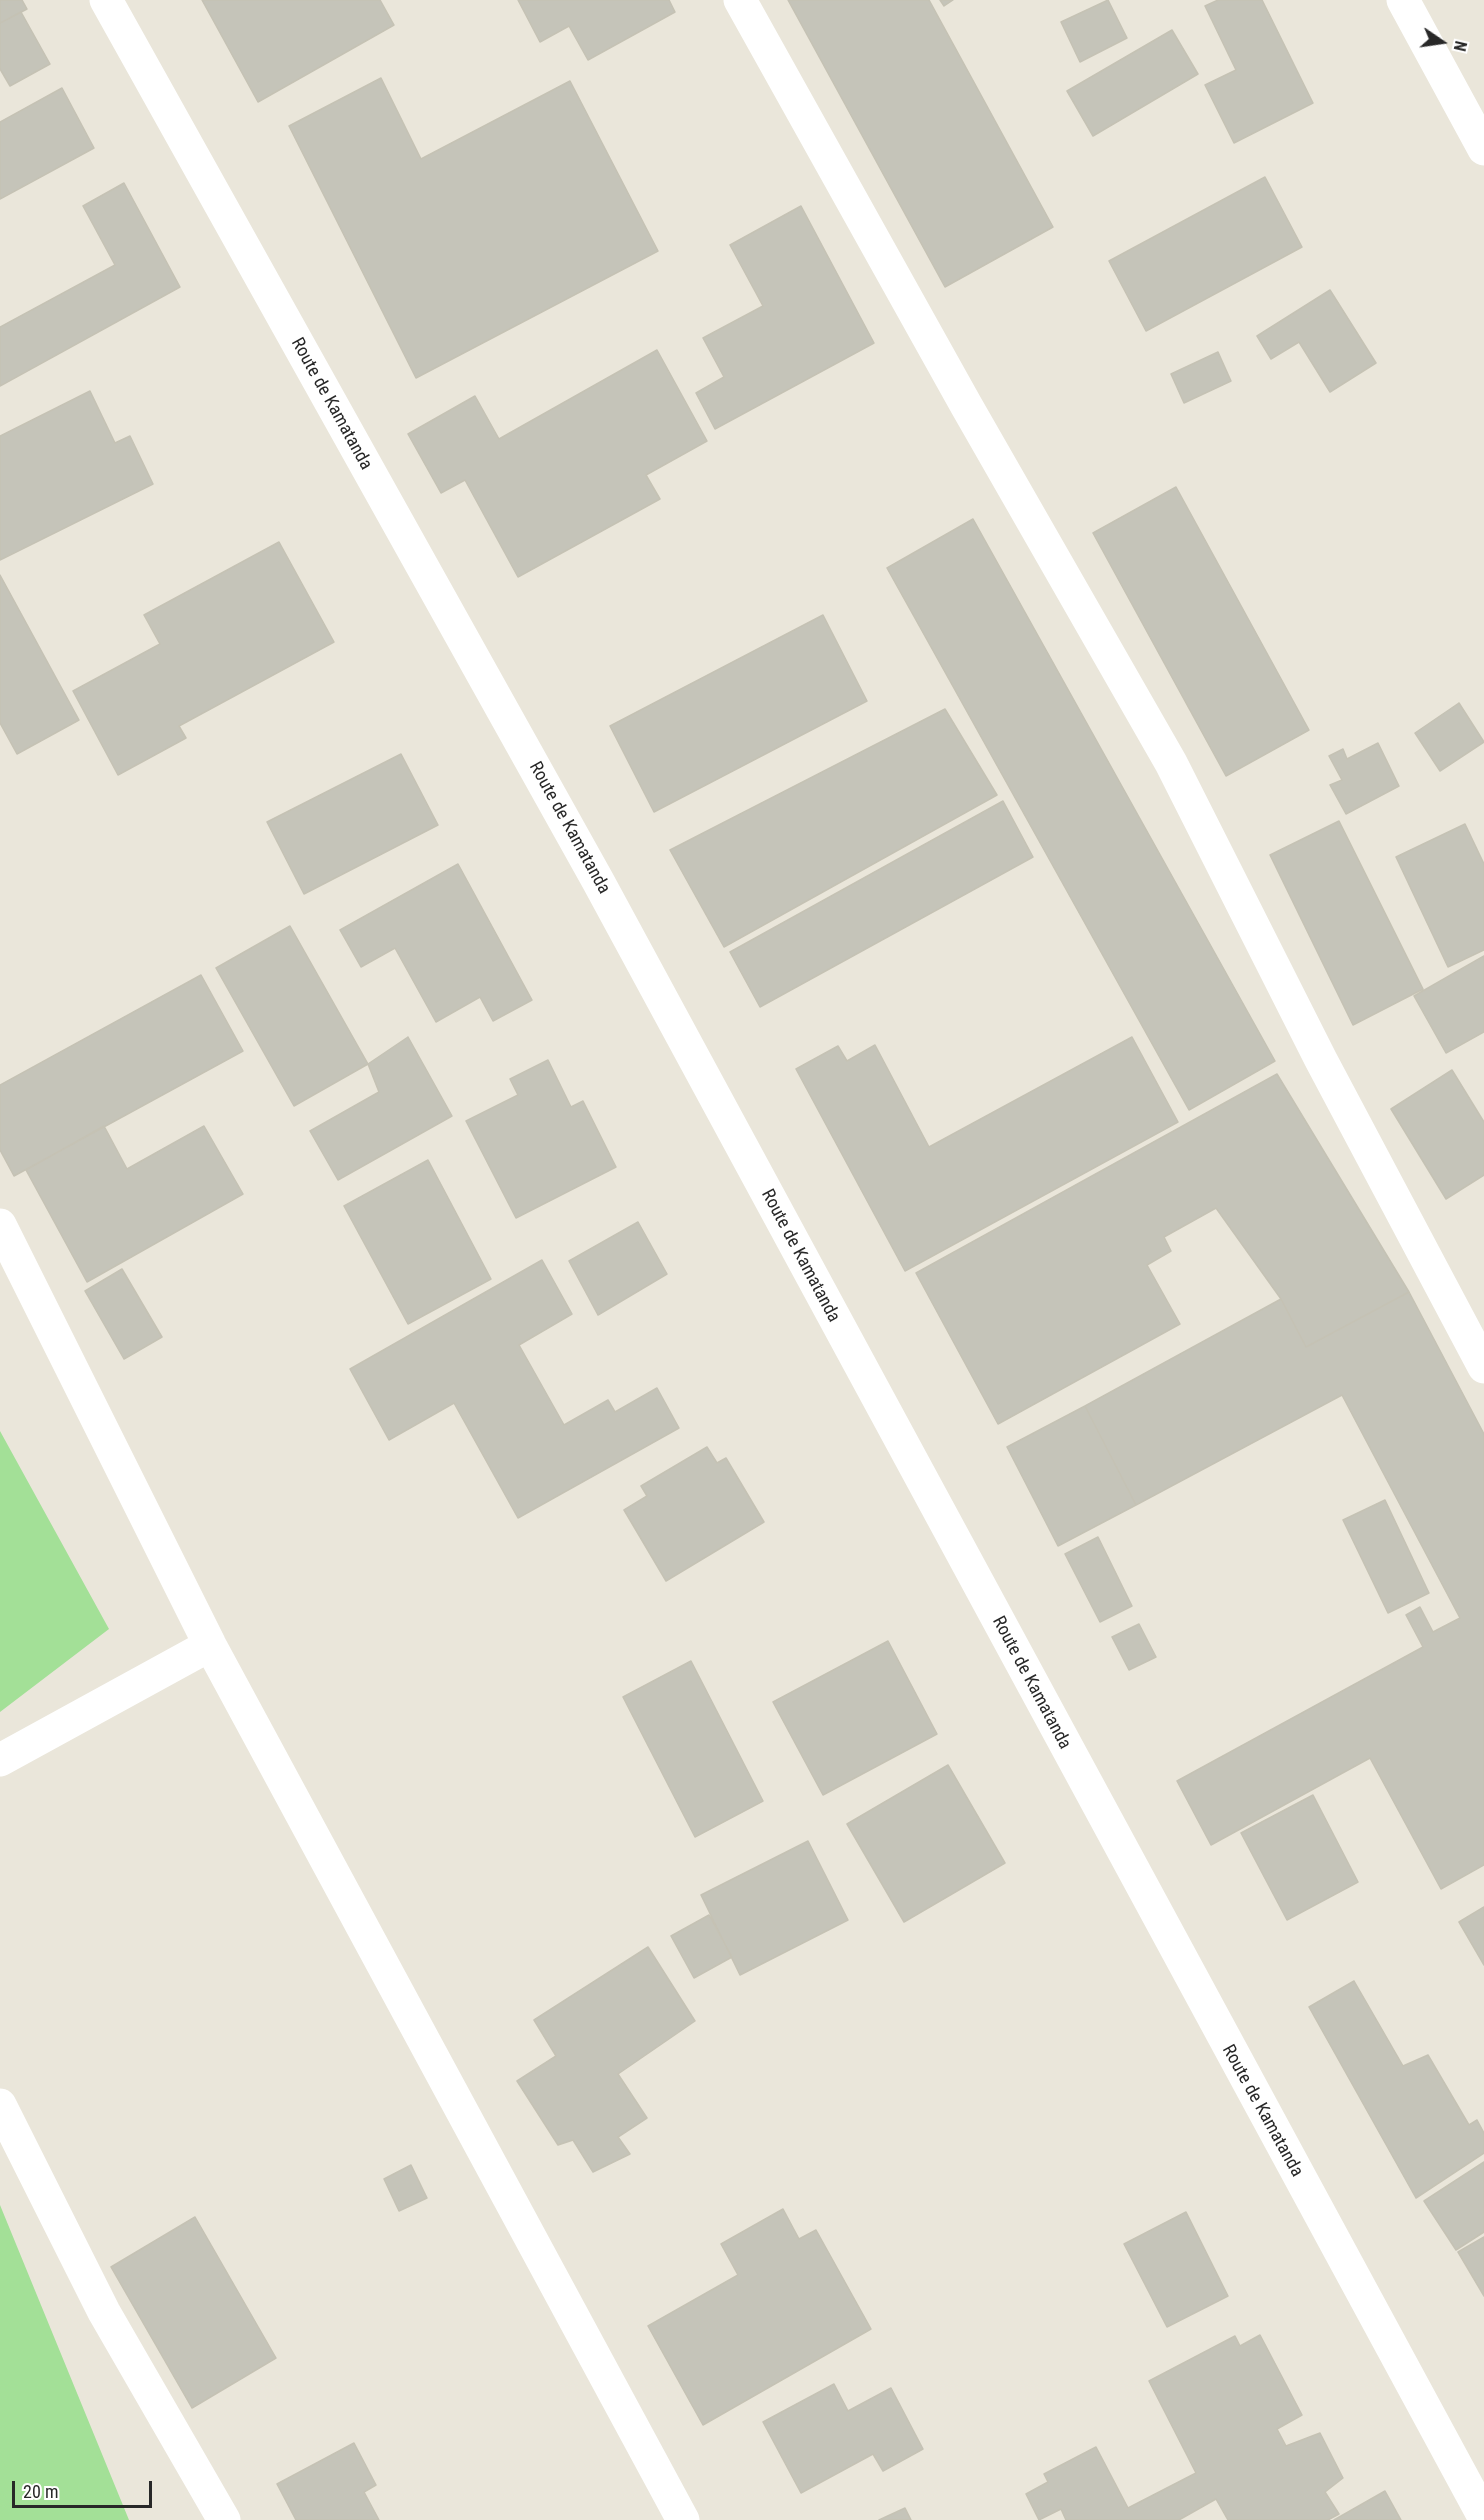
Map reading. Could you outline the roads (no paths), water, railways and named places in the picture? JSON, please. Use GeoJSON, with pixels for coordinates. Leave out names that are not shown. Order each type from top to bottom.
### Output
{"type":"FeatureCollection","features":[{"type":"Feature","properties":{"kind":"street","name":"Route de Kamatanda"},"geometry":{"type":"LineString","coordinates":[[106,0],[598,881],[1484,2517]]}},
{"type":"Feature","properties":{"kind":"street"},"geometry":{"type":"LineString","coordinates":[[740,0],[966,405],[1172,763],[1321,1060],[1484,1368]]}},
{"type":"Feature","properties":{"kind":"street"},"geometry":{"type":"LineString","coordinates":[[1403,0],[1484,149]]}},
{"type":"Feature","properties":{"kind":"street"},"geometry":{"type":"LineString","coordinates":[[0,1225],[210,1645],[683,2520]]}},
{"type":"Feature","properties":{"kind":"street"},"geometry":{"type":"LineString","coordinates":[[0,1760],[210,1645]]}},
{"type":"Feature","properties":{"kind":"street"},"geometry":{"type":"LineString","coordinates":[[0,2105],[104,2312],[224,2520]]}}]}
